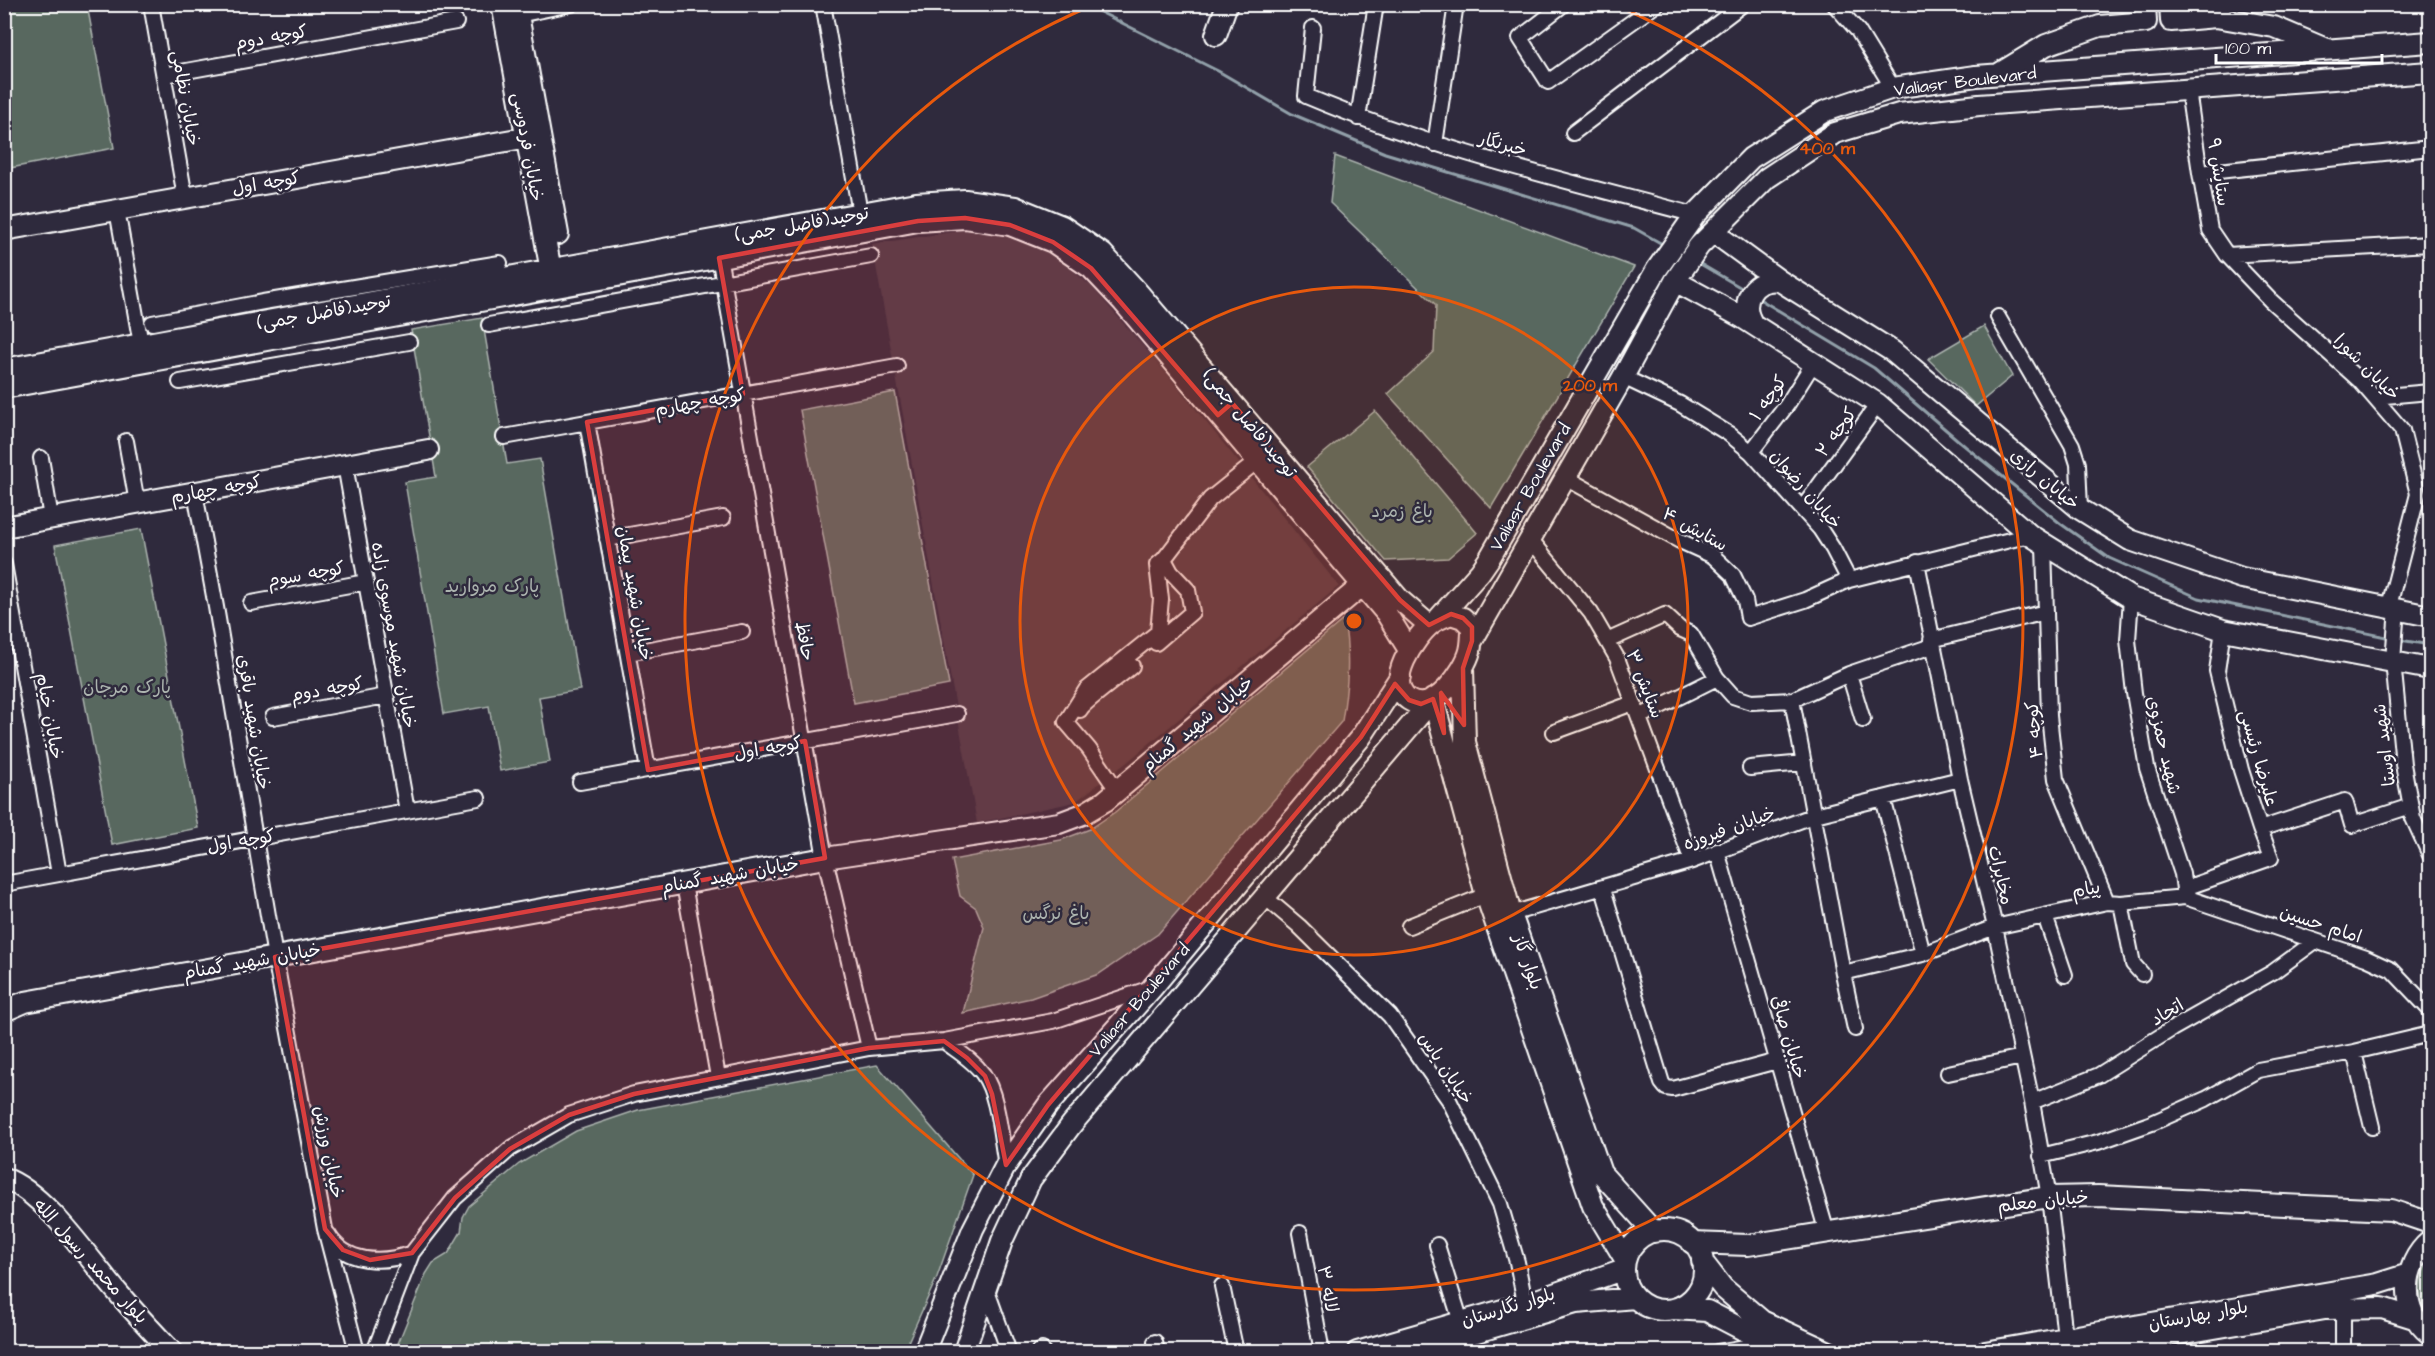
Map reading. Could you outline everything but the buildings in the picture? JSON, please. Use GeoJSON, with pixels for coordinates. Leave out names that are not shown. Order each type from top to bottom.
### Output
{"type":"FeatureCollection","features":[{"type":"Feature","properties":{"kind":"main road"},"geometry":{"type":"LineString","coordinates":[[1219,4],[1215,35],[1227,4]]}},
{"type":"Feature","properties":{"kind":"main road","name":"خیابان فردوسی"},"geometry":{"type":"LineString","coordinates":[[510,11],[559,279]]}},
{"type":"Feature","properties":{"kind":"main road"},"geometry":{"type":"LineString","coordinates":[[1997,75],[2046,45],[2145,13]]}},
{"type":"Feature","properties":{"kind":"main road"},"geometry":{"type":"LineString","coordinates":[[2170,13],[2216,17],[2274,27],[2328,50]]}},
{"type":"Feature","properties":{"kind":"main road"},"geometry":{"type":"LineString","coordinates":[[2429,43],[2430,66]]}},
{"type":"Feature","properties":{"kind":"main road","name":"Valiasr Boulevard"},"geometry":{"type":"LineString","coordinates":[[924,1352],[974,1229],[1006,1165],[1048,1105],[1152,988],[1360,737],[1400,677],[1409,650],[1480,572],[1663,260],[1695,215],[1751,158],[1825,111],[1893,88],[1997,75],[2429,43]]}},
{"type":"Feature","properties":{"kind":"main road","name":"Valiasr Boulevard"},"geometry":{"type":"LineString","coordinates":[[964,1352],[1002,1241],[1031,1179],[1072,1124],[1433,699],[1449,686],[1463,668],[1472,641],[1678,277],[1706,239],[1767,178],[1835,133],[1899,114],[1979,105],[2430,72]]}},
{"type":"Feature","properties":{"kind":"main road","name":"کوچه اول"},"geometry":{"type":"LineString","coordinates":[[4,230],[534,136]]}},
{"type":"Feature","properties":{"kind":"main road","name":"توحید(فاضل جمی)"},"geometry":{"type":"LineString","coordinates":[[718,249],[860,213],[916,203],[965,200],[1015,207],[1062,226],[1103,254],[1225,409],[1370,579],[1386,613],[1409,650]]}},
{"type":"Feature","properties":{"kind":"main road","name":"توحید(فاضل جمی)"},"geometry":{"type":"LineString","coordinates":[[4,388],[268,331],[718,249],[918,221],[965,218],[1010,225],[1053,242],[1091,268],[1225,409],[1256,462],[1370,579],[1434,622]]}},
{"type":"Feature","properties":{"kind":"main road","name":"خیابان رازی"},"geometry":{"type":"LineString","coordinates":[[1706,239],[1780,281],[1892,351],[2080,509],[2130,540],[2242,578],[2430,616]]}},
{"type":"Feature","properties":{"kind":"main road"},"geometry":{"type":"LineString","coordinates":[[1678,277],[1878,404],[2037,540],[2131,598],[2223,630],[2430,669]]}},
{"type":"Feature","properties":{"kind":"main road"},"geometry":{"type":"LineString","coordinates":[[1752,323],[1746,305],[1751,292],[1760,283],[1780,281]]}},
{"type":"Feature","properties":{"kind":"main road","name":"توحید(فاضل جمی)"},"geometry":{"type":"LineString","coordinates":[[4,369],[141,344],[268,331]]}},
{"type":"Feature","properties":{"kind":"main road","name":"کوچه چهارم"},"geometry":{"type":"LineString","coordinates":[[4,527],[428,450]]}},
{"type":"Feature","properties":{"kind":"main road"},"geometry":{"type":"LineString","coordinates":[[1480,572],[1480,583],[1484,590],[1497,591],[1505,586]]}},
{"type":"Feature","properties":{"kind":"main road","name":"خیابان شهید گمنام"},"geometry":{"type":"LineString","coordinates":[[4,1011],[25,1002],[825,858],[1059,823],[1083,814],[1105,801],[1370,579]]}},
{"type":"Feature","properties":{"kind":"main road"},"geometry":{"type":"LineString","coordinates":[[1434,622],[1452,614],[1463,618],[1472,627],[1472,641]]}},
{"type":"Feature","properties":{"kind":"main road","name":"بلوار گاز"},"geometry":{"type":"LineString","coordinates":[[1463,668],[1466,742],[1511,914],[1601,1173],[1654,1232]]}},
{"type":"Feature","properties":{"kind":"main road"},"geometry":{"type":"LineString","coordinates":[[1400,677],[1400,690],[1408,700],[1421,704],[1433,699]]}},
{"type":"Feature","properties":{"kind":"main road","name":"بلوار گاز"},"geometry":{"type":"LineString","coordinates":[[1433,699],[1486,895],[1593,1206],[1625,1264]]}},
{"type":"Feature","properties":{"kind":"main road"},"geometry":{"type":"LineString","coordinates":[[1443,733],[1445,724],[1453,719],[1457,719],[1464,725]]}},
{"type":"Feature","properties":{"kind":"main road","name":"بلوار محمد رسول الله"},"geometry":{"type":"LineString","coordinates":[[4,1178],[20,1184],[48,1210],[120,1296],[172,1352]]}},
{"type":"Feature","properties":{"kind":"main road"},"geometry":{"type":"LineString","coordinates":[[1593,1206],[1602,1208],[1609,1206],[1615,1200],[1617,1193]]}},
{"type":"Feature","properties":{"kind":"main road","name":"خیابان معلم"},"geometry":{"type":"LineString","coordinates":[[1692,1243],[1748,1245],[2049,1197],[2097,1196],[2391,1210],[2430,1223]]}},
{"type":"Feature","properties":{"kind":"main road"},"geometry":{"type":"LineString","coordinates":[[1786,1352],[1707,1311],[1652,1309],[1635,1298],[1625,1280],[1625,1264],[1636,1242],[1654,1232],[1675,1232],[1692,1243],[1702,1261],[1723,1288],[1762,1321],[1829,1352]]}},
{"type":"Feature","properties":{"kind":"main road"},"geometry":{"type":"LineString","coordinates":[[2430,1241],[2415,1259],[2409,1274],[2408,1289],[2410,1305],[2417,1319],[2430,1334]]}},
{"type":"Feature","properties":{"kind":"main road"},"geometry":{"type":"LineString","coordinates":[[1673,1309],[1683,1305],[1698,1291],[1704,1271],[1702,1261]]}},
{"type":"Feature","properties":{"kind":"main road","name":"بلوار نگارستان"},"geometry":{"type":"LineString","coordinates":[[1357,1352],[1525,1303],[1625,1264]]}},
{"type":"Feature","properties":{"kind":"main road","name":"بلوار بهارستان"},"geometry":{"type":"LineString","coordinates":[[2073,1348],[2377,1284],[2409,1274]]}},
{"type":"Feature","properties":{"kind":"main road"},"geometry":{"type":"LineString","coordinates":[[2377,1284],[2390,1287],[2394,1293],[2390,1305],[2382,1308]]}},
{"type":"Feature","properties":{"kind":"main road"},"geometry":{"type":"LineString","coordinates":[[1707,1311],[1707,1297],[1713,1291],[1723,1288]]}},
{"type":"Feature","properties":{"kind":"main road","name":"بلوار نگارستان"},"geometry":{"type":"LineString","coordinates":[[1408,1352],[1576,1303],[1635,1298]]}},
{"type":"Feature","properties":{"kind":"main road","name":"بلوار بهارستان"},"geometry":{"type":"LineString","coordinates":[[1985,1352],[2073,1348],[2325,1309],[2382,1308],[2417,1319]]}},
{"type":"Feature","properties":{"kind":"street","name":"خیابان نظامی"},"geometry":{"type":"LineString","coordinates":[[151,4],[185,197]]}},
{"type":"Feature","properties":{"kind":"street"},"geometry":{"type":"LineString","coordinates":[[510,11],[572,4]]}},
{"type":"Feature","properties":{"kind":"street"},"geometry":{"type":"LineString","coordinates":[[823,4],[860,213]]}},
{"type":"Feature","properties":{"kind":"street"},"geometry":{"type":"LineString","coordinates":[[1358,118],[1376,4]]}},
{"type":"Feature","properties":{"kind":"street"},"geometry":{"type":"LineString","coordinates":[[1436,144],[1456,4]]}},
{"type":"Feature","properties":{"kind":"street"},"geometry":{"type":"LineString","coordinates":[[1564,4],[1520,38],[1548,82],[1657,4]]}},
{"type":"Feature","properties":{"kind":"street"},"geometry":{"type":"LineString","coordinates":[[1573,133],[1743,4]]}},
{"type":"Feature","properties":{"kind":"street"},"geometry":{"type":"LineString","coordinates":[[1834,4],[1858,31],[1893,88]]}},
{"type":"Feature","properties":{"kind":"street","name":"کوچه دوم"},"geometry":{"type":"LineString","coordinates":[[164,75],[456,22]]}},
{"type":"Feature","properties":{"kind":"street","name":"خبرنگار"},"geometry":{"type":"LineString","coordinates":[[1313,28],[1306,96],[1358,118],[1436,144],[1695,215]]}},
{"type":"Feature","properties":{"kind":"street","name":"ستایش ۹"},"geometry":{"type":"LineString","coordinates":[[2188,90],[2210,230],[2227,255]]}},
{"type":"Feature","properties":{"kind":"street"},"geometry":{"type":"LineString","coordinates":[[2200,173],[2430,148]]}},
{"type":"Feature","properties":{"kind":"street"},"geometry":{"type":"LineString","coordinates":[[117,210],[141,344]]}},
{"type":"Feature","properties":{"kind":"street"},"geometry":{"type":"LineString","coordinates":[[2227,255],[2430,244]]}},
{"type":"Feature","properties":{"kind":"street","name":"حافظ"},"geometry":{"type":"LineString","coordinates":[[718,249],[825,858],[869,1048]]}},
{"type":"Feature","properties":{"kind":"street","name":"خیابان شورا"},"geometry":{"type":"LineString","coordinates":[[2227,255],[2270,300],[2359,380],[2402,430],[2418,494],[2393,607],[2393,661]]}},
{"type":"Feature","properties":{"kind":"street"},"geometry":{"type":"LineString","coordinates":[[489,325],[871,256]]}},
{"type":"Feature","properties":{"kind":"street"},"geometry":{"type":"LineString","coordinates":[[152,323],[263,302],[500,263]]}},
{"type":"Feature","properties":{"kind":"street"},"geometry":{"type":"LineString","coordinates":[[263,302],[275,365]]}},
{"type":"Feature","properties":{"kind":"street"},"geometry":{"type":"LineString","coordinates":[[1998,317],[2072,444],[2078,464],[2080,509]]}},
{"type":"Feature","properties":{"kind":"street"},"geometry":{"type":"LineString","coordinates":[[180,382],[409,342]]}},
{"type":"Feature","properties":{"kind":"street","name":"کوچه ۱"},"geometry":{"type":"LineString","coordinates":[[1751,452],[1787,405],[1814,363]]}},
{"type":"Feature","properties":{"kind":"street","name":"کوچه چهارم"},"geometry":{"type":"LineString","coordinates":[[504,437],[897,366]]}},
{"type":"Feature","properties":{"kind":"street","name":"خیابان رضوان"},"geometry":{"type":"LineString","coordinates":[[1623,377],[1680,404],[1729,434],[1751,452],[1820,529],[1849,580]]}},
{"type":"Feature","properties":{"kind":"street"},"geometry":{"type":"LineString","coordinates":[[2374,397],[2430,392]]}},
{"type":"Feature","properties":{"kind":"street","name":"کوچه ۲"},"geometry":{"type":"LineString","coordinates":[[1802,509],[1878,404]]}},
{"type":"Feature","properties":{"kind":"street","name":"خیابان شهید پیمان"},"geometry":{"type":"LineString","coordinates":[[587,422],[648,770]]}},
{"type":"Feature","properties":{"kind":"street"},"geometry":{"type":"LineString","coordinates":[[126,441],[137,503]]}},
{"type":"Feature","properties":{"kind":"street"},"geometry":{"type":"LineString","coordinates":[[41,458],[51,518]]}},
{"type":"Feature","properties":{"kind":"street"},"geometry":{"type":"LineString","coordinates":[[1121,787],[1066,722],[1086,690],[1158,632],[1161,599],[1160,562],[1210,499],[1256,462]]}},
{"type":"Feature","properties":{"kind":"street","name":"خیابان شهید موسوی زاده"},"geometry":{"type":"LineString","coordinates":[[345,465],[407,811]]}},
{"type":"Feature","properties":{"kind":"street","name":"ستایش ۴"},"geometry":{"type":"LineString","coordinates":[[1566,478],[1680,541],[1713,556],[1733,575],[1745,600],[1748,618],[1805,600],[1849,580]]}},
{"type":"Feature","properties":{"kind":"street","name":"خیابان شهید باقری"},"geometry":{"type":"LineString","coordinates":[[195,493],[274,957]]}},
{"type":"Feature","properties":{"kind":"street"},"geometry":{"type":"LineString","coordinates":[[608,539],[723,518]]}},
{"type":"Feature","properties":{"kind":"street","name":"ستایش ۳"},"geometry":{"type":"LineString","coordinates":[[1531,540],[1591,613],[1617,658],[1692,861]]}},
{"type":"Feature","properties":{"kind":"street"},"geometry":{"type":"LineString","coordinates":[[1849,580],[1917,562],[2037,540]]}},
{"type":"Feature","properties":{"kind":"street","name":"کوچه ۴"},"geometry":{"type":"LineString","coordinates":[[2037,540],[2046,612],[2049,716],[2056,779],[2114,902],[2133,964],[2142,974]]}},
{"type":"Feature","properties":{"kind":"street"},"geometry":{"type":"LineString","coordinates":[[1121,787],[1075,719],[1083,705],[1103,691],[1192,612],[1188,590],[1160,562]]}},
{"type":"Feature","properties":{"kind":"street","name":"مخابرات"},"geometry":{"type":"LineString","coordinates":[[1917,562],[1960,779],[1995,927],[2032,1102],[2073,1348]]}},
{"type":"Feature","properties":{"kind":"street","name":"خیابان خیام"},"geometry":{"type":"LineString","coordinates":[[4,564],[59,874]]}},
{"type":"Feature","properties":{"kind":"street","name":"کوچه سوم"},"geometry":{"type":"LineString","coordinates":[[251,603],[366,582]]}},
{"type":"Feature","properties":{"kind":"street","name":"شهید حمزوی"},"geometry":{"type":"LineString","coordinates":[[2131,598],[2128,640],[2134,693],[2147,768],[2182,874],[2185,897]]}},
{"type":"Feature","properties":{"kind":"street"},"geometry":{"type":"LineString","coordinates":[[1607,642],[1665,615],[1680,629],[1691,634],[1717,678],[1733,696],[1751,702],[1792,700],[1850,674],[1932,643],[2046,612]]}},
{"type":"Feature","properties":{"kind":"street","name":"علیرضا رئیسی"},"geometry":{"type":"LineString","coordinates":[[2223,630],[2217,671],[2241,770],[2260,829],[2345,801],[2352,825],[2410,806]]}},
{"type":"Feature","properties":{"kind":"street"},"geometry":{"type":"LineString","coordinates":[[627,653],[742,632]]}},
{"type":"Feature","properties":{"kind":"street","name":"شهید اوستا"},"geometry":{"type":"LineString","coordinates":[[2393,661],[2403,764],[2410,806],[2413,818],[2429,847]]}},
{"type":"Feature","properties":{"kind":"street"},"geometry":{"type":"LineString","coordinates":[[1850,674],[1863,720]]}},
{"type":"Feature","properties":{"kind":"street"},"geometry":{"type":"LineString","coordinates":[[1639,717],[1717,678]]}},
{"type":"Feature","properties":{"kind":"street","name":"کوچه دوم"},"geometry":{"type":"LineString","coordinates":[[273,717],[386,696]]}},
{"type":"Feature","properties":{"kind":"street"},"geometry":{"type":"LineString","coordinates":[[1792,700],[1855,1029]]}},
{"type":"Feature","properties":{"kind":"street"},"geometry":{"type":"LineString","coordinates":[[1554,732],[1633,703]]}},
{"type":"Feature","properties":{"kind":"street","name":"کوچه اول"},"geometry":{"type":"LineString","coordinates":[[580,782],[957,714]]}},
{"type":"Feature","properties":{"kind":"street"},"geometry":{"type":"LineString","coordinates":[[1750,768],[1804,763]]}},
{"type":"Feature","properties":{"kind":"street","name":"خیابان فیروزه"},"geometry":{"type":"LineString","coordinates":[[1511,914],[1603,889],[1692,861],[1815,815],[1960,779]]}},
{"type":"Feature","properties":{"kind":"street","name":"کوچه اول"},"geometry":{"type":"LineString","coordinates":[[4,884],[478,798]]}},
{"type":"Feature","properties":{"kind":"street"},"geometry":{"type":"LineString","coordinates":[[1883,798],[1923,954]]}},
{"type":"Feature","properties":{"kind":"street"},"geometry":{"type":"LineString","coordinates":[[2185,897],[2191,886],[2271,858],[2260,829]]}},
{"type":"Feature","properties":{"kind":"street","name":"خیابان صافی"},"geometry":{"type":"LineString","coordinates":[[1717,851],[1827,1233]]}},
{"type":"Feature","properties":{"kind":"street"},"geometry":{"type":"LineString","coordinates":[[684,884],[718,1077]]}},
{"type":"Feature","properties":{"kind":"street"},"geometry":{"type":"LineString","coordinates":[[1603,889],[1662,1083],[1666,1088],[1673,1089],[1777,1061]]}},
{"type":"Feature","properties":{"kind":"street"},"geometry":{"type":"LineString","coordinates":[[1409,926],[1486,895]]}},
{"type":"Feature","properties":{"kind":"street","name":"پیام"},"geometry":{"type":"LineString","coordinates":[[1843,973],[1923,954],[1995,927],[2114,902],[2185,897]]}},
{"type":"Feature","properties":{"kind":"street","name":"امام حسین"},"geometry":{"type":"LineString","coordinates":[[2185,897],[2366,958],[2392,970],[2430,1010]]}},
{"type":"Feature","properties":{"kind":"street","name":"خیابان یاس"},"geometry":{"type":"LineString","coordinates":[[1266,898],[1299,926],[1390,1016],[1449,1100],[1500,1204],[1517,1262],[1525,1303]]}},
{"type":"Feature","properties":{"kind":"street"},"geometry":{"type":"LineString","coordinates":[[2045,916],[2065,975]]}},
{"type":"Feature","properties":{"kind":"street","name":"اتحاد"},"geometry":{"type":"LineString","coordinates":[[2032,1102],[2099,1075],[2172,1029],[2273,972],[2314,942]]}},
{"type":"Feature","properties":{"kind":"street","name":"خیابان ورزش"},"geometry":{"type":"LineString","coordinates":[[274,957],[325,1229],[357,1352]]}},
{"type":"Feature","properties":{"kind":"street"},"geometry":{"type":"LineString","coordinates":[[372,1352],[376,1347],[412,1253],[455,1198],[510,1149],[569,1115],[634,1094],[718,1077],[869,1048],[944,1041],[1053,1022],[1152,988]]}},
{"type":"Feature","properties":{"kind":"street"},"geometry":{"type":"LineString","coordinates":[[2041,1156],[2098,1142],[2152,1123],[2206,1099],[2258,1070],[2354,1052],[2430,1034]]}},
{"type":"Feature","properties":{"kind":"street"},"geometry":{"type":"LineString","coordinates":[[944,1041],[967,1058],[985,1076],[992,1094],[1006,1165]]}},
{"type":"Feature","properties":{"kind":"street"},"geometry":{"type":"LineString","coordinates":[[2354,1052],[2372,1127]]}},
{"type":"Feature","properties":{"kind":"street"},"geometry":{"type":"LineString","coordinates":[[1947,1073],[2022,1058]]}},
{"type":"Feature","properties":{"kind":"street"},"geometry":{"type":"LineString","coordinates":[[325,1229],[332,1241],[356,1257],[384,1261],[412,1253]]}},
{"type":"Feature","properties":{"kind":"street","name":"لاله ۳"},"geometry":{"type":"LineString","coordinates":[[1299,1233],[1322,1352]]}},
{"type":"Feature","properties":{"kind":"street"},"geometry":{"type":"LineString","coordinates":[[1437,1245],[1461,1322]]}},
{"type":"Feature","properties":{"kind":"street"},"geometry":{"type":"LineString","coordinates":[[1222,1286],[1236,1352]]}},
{"type":"Feature","properties":{"kind":"street"},"geometry":{"type":"LineString","coordinates":[[986,1288],[1009,1352]]}},
{"type":"Feature","properties":{"kind":"street"},"geometry":{"type":"LineString","coordinates":[[2343,1308],[2343,1352]]}},
{"type":"Feature","properties":{"kind":"street"},"geometry":{"type":"LineString","coordinates":[[1717,1352],[1766,1341]]}},
{"type":"Feature","properties":{"kind":"highlighted area"},"geometry":{"type":"Polygon","coordinates":[[[965,218],[1010,225],[1053,242],[1091,268],[1218,415],[1232,403],[1400,600],[1429,625],[1451,614],[1463,618],[1472,627],[1472,641],[1463,668],[1464,725],[1441,693],[1444,733],[1433,699],[1421,704],[1409,700],[1395,684],[1361,737],[1048,1105],[1006,1165],[992,1094],[985,1076],[967,1058],[944,1041],[869,1048],[634,1094],[569,1115],[510,1149],[455,1198],[412,1253],[370,1260],[343,1250],[325,1229],[275,957],[825,858],[805,741],[648,770],[587,422],[743,394],[719,258],[918,221],[965,218]]]}},
{"type":"Feature","properties":{"kind":"shaded area"},"geometry":{"type":"Polygon","coordinates":[[[964,230],[1029,233],[1092,287],[1168,375],[1339,586],[1126,763],[1075,802],[977,823],[872,244],[964,230]]]}},
{"type":"Feature","properties":{"kind":"green space"},"geometry":{"type":"Polygon","coordinates":[[[5,4],[87,5],[114,148],[5,169],[5,4]]]}},
{"type":"Feature","properties":{"kind":"green space"},"geometry":{"type":"Polygon","coordinates":[[[1335,156],[1634,267],[1491,508],[1388,394],[1434,352],[1436,305],[1330,203],[1335,156]]]}},
{"type":"Feature","properties":{"kind":"green space","name":"پارک مروارید"},"geometry":{"type":"Polygon","coordinates":[[[482,318],[507,464],[540,459],[580,690],[539,697],[550,762],[500,771],[489,706],[444,714],[405,482],[436,477],[411,330],[482,318]]]}},
{"type":"Feature","properties":{"kind":"green space"},"geometry":{"type":"Polygon","coordinates":[[[1984,326],[2012,376],[1976,406],[1928,359],[1984,326]]]}},
{"type":"Feature","properties":{"kind":"green space"},"geometry":{"type":"Polygon","coordinates":[[[895,392],[949,685],[854,703],[800,410],[895,392]]]}},
{"type":"Feature","properties":{"kind":"green space","name":"باغ زمرد"},"geometry":{"type":"Polygon","coordinates":[[[1375,411],[1477,533],[1448,558],[1386,561],[1307,467],[1375,411]]]}},
{"type":"Feature","properties":{"kind":"green space","name":"پارک مرجان"},"geometry":{"type":"Polygon","coordinates":[[[141,529],[198,828],[112,845],[55,545],[141,529]]]}},
{"type":"Feature","properties":{"kind":"green space","name":"باغ نرگس"},"geometry":{"type":"Polygon","coordinates":[[[1344,619],[1348,670],[1342,721],[1158,934],[1099,974],[1031,998],[963,1013],[984,927],[976,908],[960,896],[952,860],[1061,840],[1090,829],[1115,812],[1344,619]]]}},
{"type":"Feature","properties":{"kind":"green space"},"geometry":{"type":"Polygon","coordinates":[[[877,1065],[973,1175],[937,1277],[904,1351],[395,1351],[426,1274],[433,1263],[448,1254],[461,1232],[463,1217],[469,1206],[519,1164],[576,1131],[638,1110],[877,1065]]]}},
{"type":"Feature","properties":{"kind":"green space"},"geometry":{"type":"Polygon","coordinates":[[[2430,1259],[2430,1319],[2423,1304],[2420,1289],[2423,1274],[2430,1259]]]}},
{"type":"Feature","properties":{"kind":"waterway"},"geometry":{"type":"LineString","coordinates":[[1084,4],[1218,71],[1292,114],[1385,153],[1634,228],[1664,245]]}},
{"type":"Feature","properties":{"kind":"waterway"},"geometry":{"type":"LineString","coordinates":[[1697,262],[1745,290]]}},
{"type":"Feature","properties":{"kind":"waterway"},"geometry":{"type":"LineString","coordinates":[[1756,297],[1874,368],[2061,524],[2109,558],[2199,598],[2391,638]]}},
{"type":"Feature","properties":{"kind":"waterway"},"geometry":{"type":"LineString","coordinates":[[2400,640],[2430,645]]}}]}
